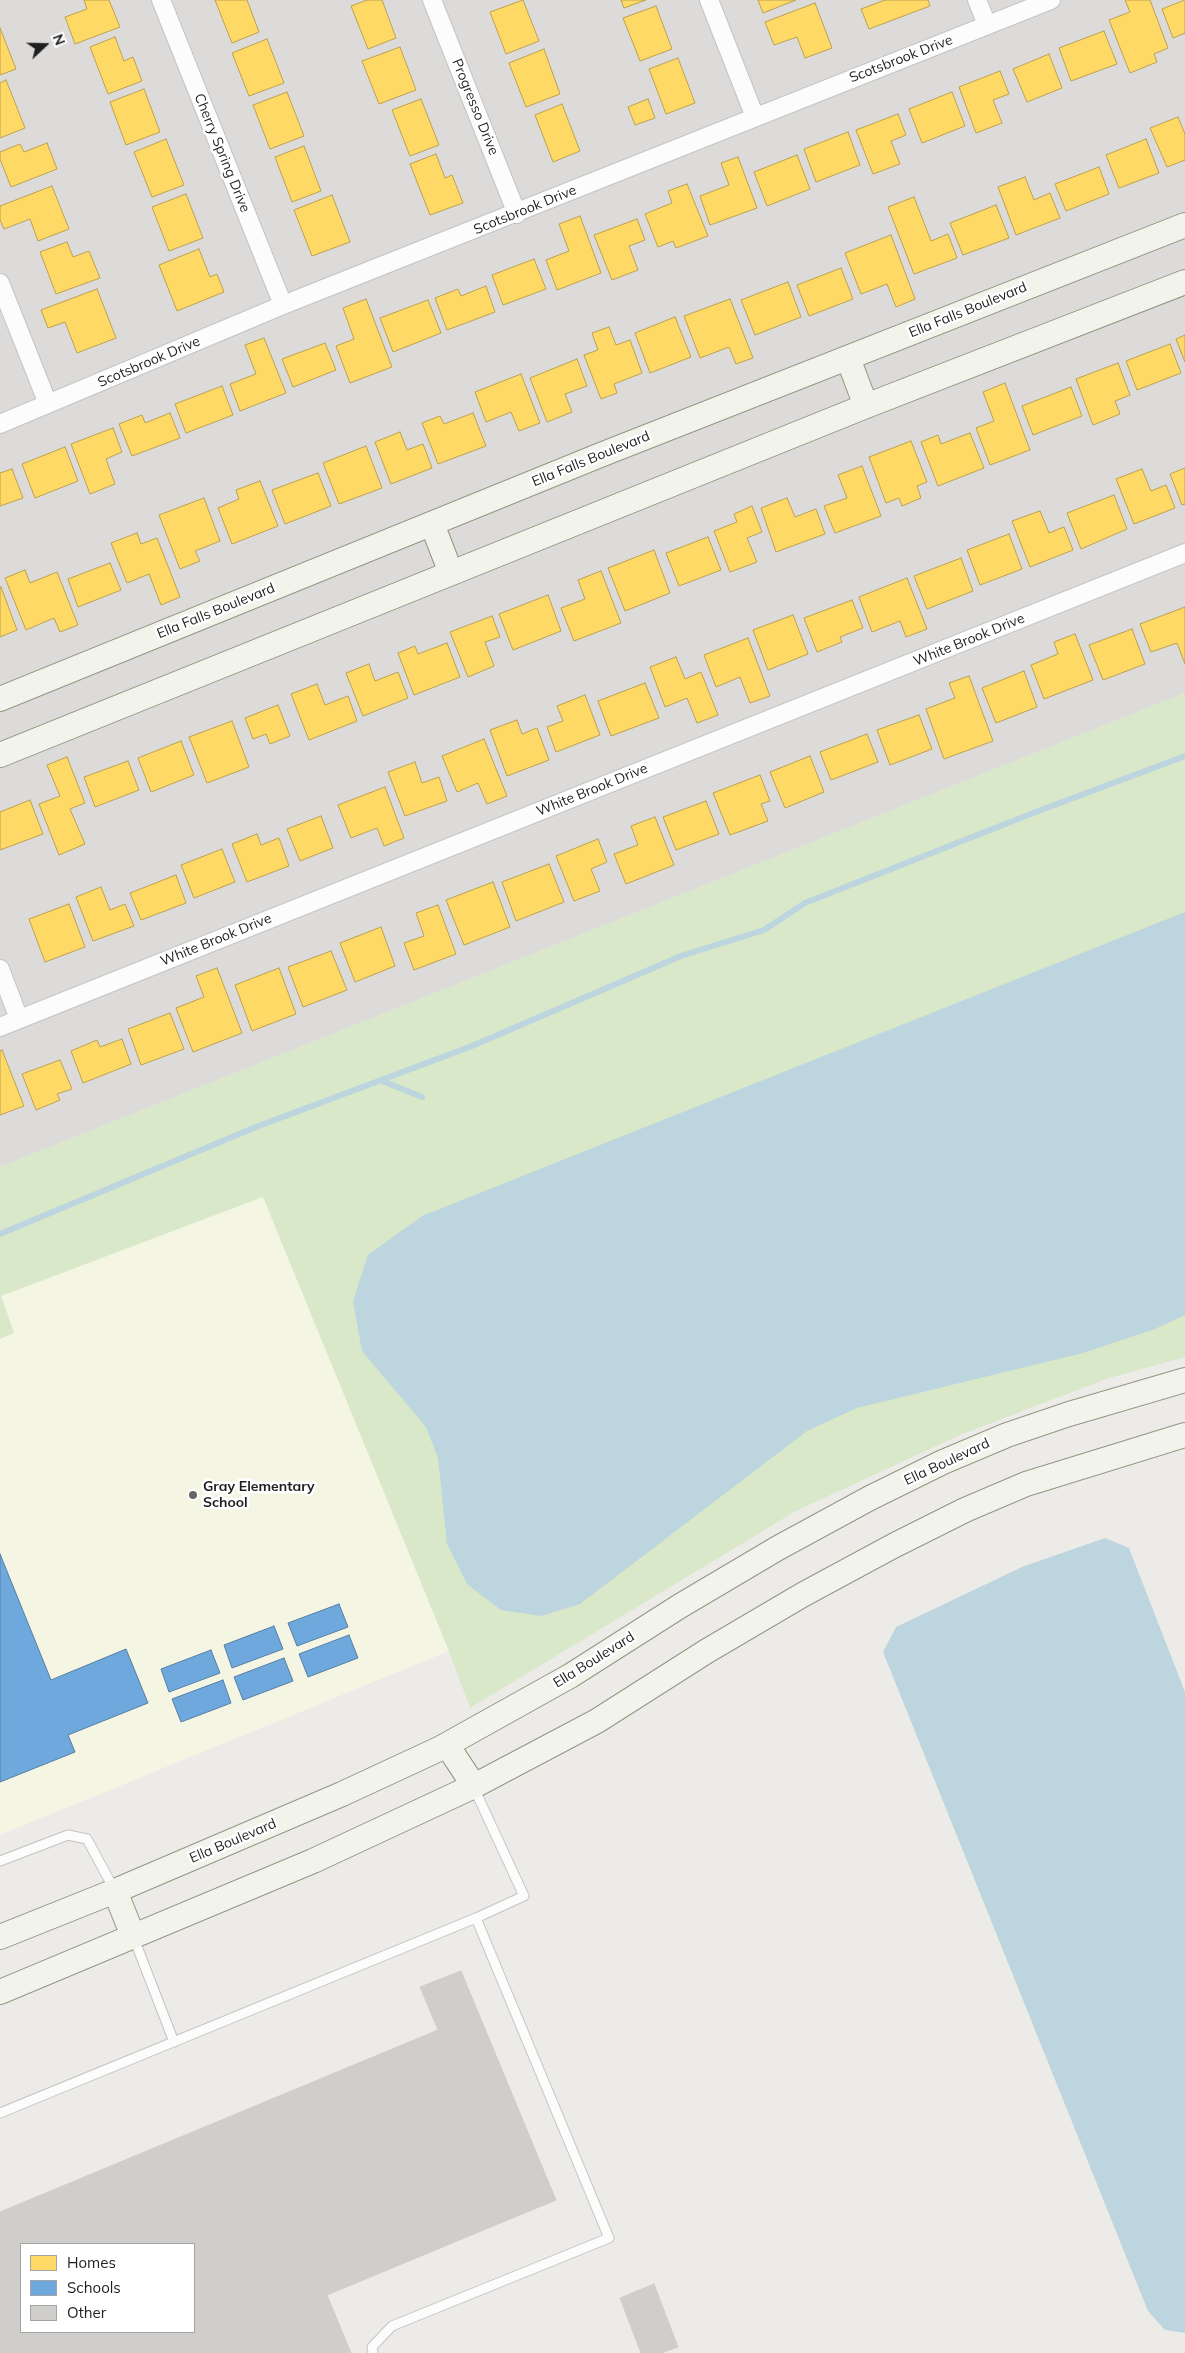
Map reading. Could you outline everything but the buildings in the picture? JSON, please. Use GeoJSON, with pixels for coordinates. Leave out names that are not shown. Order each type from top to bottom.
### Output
{"type":"FeatureCollection","features":[{"type":"Feature","properties":{"kind":"main road","name":"Ella Falls Boulevard"},"geometry":{"type":"LineString","coordinates":[[0,699],[432,524],[1185,225]]}},
{"type":"Feature","properties":{"kind":"main road"},"geometry":{"type":"LineString","coordinates":[[0,755],[866,406],[1185,282]]}},
{"type":"Feature","properties":{"kind":"main road"},"geometry":{"type":"LineString","coordinates":[[848,358],[866,406]]}},
{"type":"Feature","properties":{"kind":"main road"},"geometry":{"type":"LineString","coordinates":[[432,524],[451,573]]}},
{"type":"Feature","properties":{"kind":"main road","name":"Ella Boulevard"},"geometry":{"type":"LineString","coordinates":[[0,1937],[115,1891],[342,1794],[447,1745],[570,1676],[680,1606],[778,1548],[870,1498],[943,1462],[1007,1435],[1060,1417],[1185,1380]]}},
{"type":"Feature","properties":{"kind":"main road"},"geometry":{"type":"LineString","coordinates":[[0,1992],[313,1861],[474,1786],[597,1721],[804,1594],[965,1510],[1026,1484],[1185,1434]]}},
{"type":"Feature","properties":{"kind":"main road"},"geometry":{"type":"LineString","coordinates":[[447,1745],[474,1786]]}},
{"type":"Feature","properties":{"kind":"main road"},"geometry":{"type":"LineString","coordinates":[[115,1891],[133,1936]]}},
{"type":"Feature","properties":{"kind":"street","name":"Cherry Spring Drive"},"geometry":{"type":"LineString","coordinates":[[161,0],[283,306]]}},
{"type":"Feature","properties":{"kind":"street","name":"Progresso Drive"},"geometry":{"type":"LineString","coordinates":[[432,0],[518,214]]}},
{"type":"Feature","properties":{"kind":"street"},"geometry":{"type":"LineString","coordinates":[[709,0],[755,117]]}},
{"type":"Feature","properties":{"kind":"street"},"geometry":{"type":"LineString","coordinates":[[977,0],[987,25]]}},
{"type":"Feature","properties":{"kind":"street","name":"Scotsbrook Drive"},"geometry":{"type":"LineString","coordinates":[[0,424],[283,306],[518,214],[755,117],[1051,0]]}},
{"type":"Feature","properties":{"kind":"street"},"geometry":{"type":"LineString","coordinates":[[0,283],[48,404]]}},
{"type":"Feature","properties":{"kind":"street","name":"White Brook Drive"},"geometry":{"type":"LineString","coordinates":[[0,1027],[1185,553]]}},
{"type":"Feature","properties":{"kind":"street"},"geometry":{"type":"LineString","coordinates":[[0,969],[19,1019]]}},
{"type":"Feature","properties":{"kind":"lane"},"geometry":{"type":"LineString","coordinates":[[0,2113],[476,1918],[524,1896],[474,1786]]}},
{"type":"Feature","properties":{"kind":"lane"},"geometry":{"type":"LineString","coordinates":[[0,1861],[68,1835],[87,1838],[115,1891]]}},
{"type":"Feature","properties":{"kind":"lane"},"geometry":{"type":"LineString","coordinates":[[372,2353],[372,2347],[392,2326],[609,2238],[476,1918]]}},
{"type":"Feature","properties":{"kind":"lane"},"geometry":{"type":"LineString","coordinates":[[133,1936],[174,2042]]}},
{"type":"Feature","properties":{"kind":"shaded area"},"geometry":{"type":"Polygon","coordinates":[[[0,0],[1185,0],[1185,693],[0,1167],[0,0]]]}},
{"type":"Feature","properties":{"kind":"shaded area","name":"Gray Elementary School"},"geometry":{"type":"Polygon","coordinates":[[[263,1196],[449,1651],[0,1835],[0,1339],[14,1333],[1,1296],[263,1196]]]}},
{"type":"Feature","properties":{"kind":"green space"},"geometry":{"type":"Polygon","coordinates":[[[1185,693],[1185,1357],[1106,1379],[960,1435],[796,1511],[470,1708],[449,1651],[263,1197],[1,1296],[14,1333],[0,1339],[0,1167],[1185,693]]]}},
{"type":"Feature","properties":{"kind":"water"},"geometry":{"type":"Polygon","coordinates":[[[1185,912],[1185,1315],[1155,1329],[1083,1353],[857,1408],[807,1431],[580,1604],[541,1616],[501,1610],[467,1584],[447,1544],[438,1458],[426,1427],[362,1351],[353,1301],[368,1255],[422,1216],[1185,912]]]}},
{"type":"Feature","properties":{"kind":"water"},"geometry":{"type":"Polygon","coordinates":[[[1105,1538],[1129,1548],[1185,1692],[1185,2333],[1165,2330],[1148,2311],[883,1652],[896,1627],[1022,1567],[1105,1538]]]}},
{"type":"Feature","properties":{"kind":"waterway"},"geometry":{"type":"LineString","coordinates":[[0,1234],[256,1127],[472,1046],[681,956],[764,930],[805,903],[1033,813],[1185,756]]}},
{"type":"Feature","properties":{"kind":"waterway"},"geometry":{"type":"LineString","coordinates":[[380,1080],[422,1097]]}},
{"type":"Feature","properties":{"kind":"place","name":"Gray Elementary School"},"geometry":{"type":"Point","coordinates":[193,1495]}}]}
